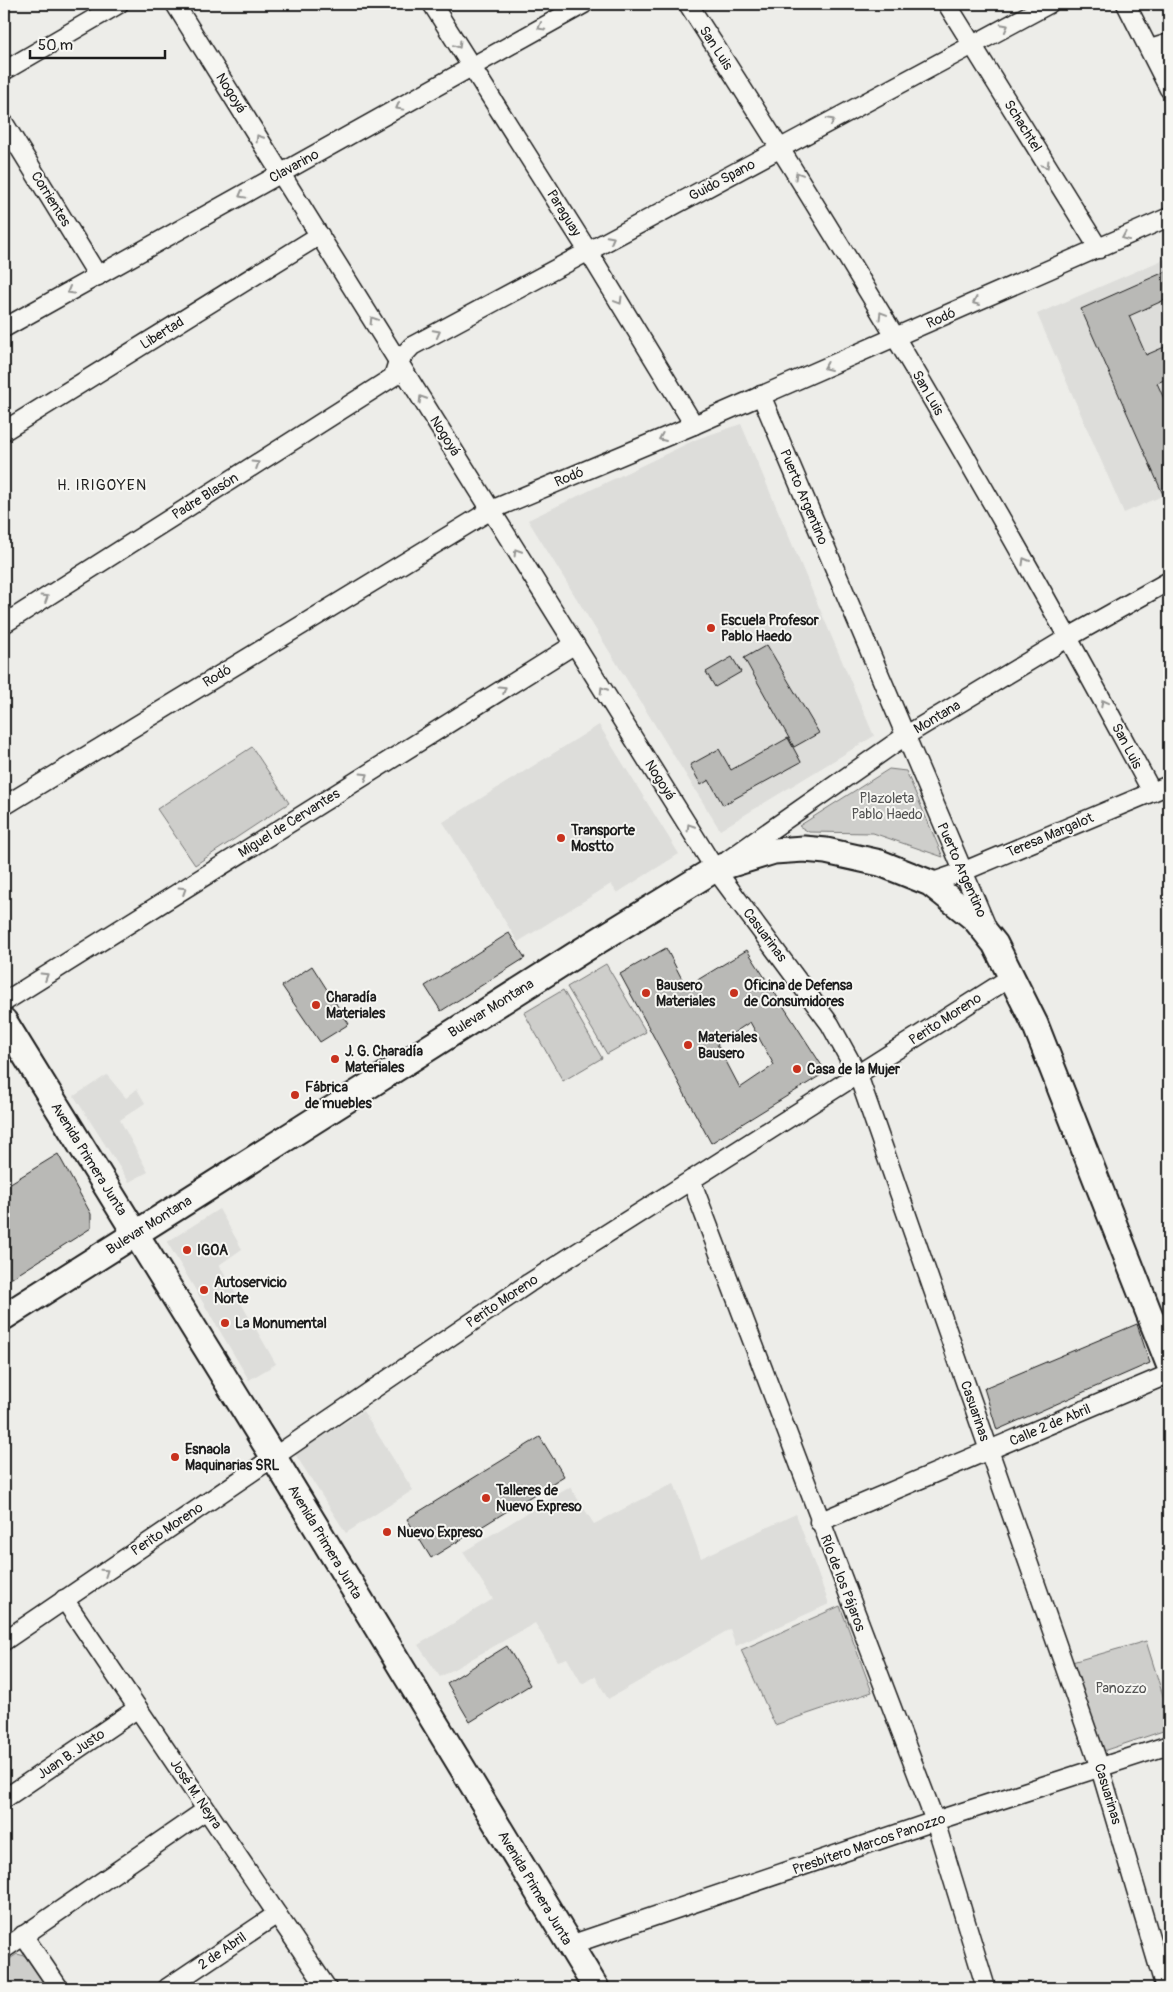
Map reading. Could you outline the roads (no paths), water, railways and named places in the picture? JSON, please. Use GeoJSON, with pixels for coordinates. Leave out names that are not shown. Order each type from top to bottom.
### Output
{"type":"FeatureCollection","features":[{"type":"Feature","properties":{"kind":"main road","name":"Bulevar Montana"},"geometry":{"type":"LineString","coordinates":[[4,1317],[574,956],[715,869],[774,851],[804,849],[826,850],[880,863],[930,882],[975,919],[995,944]]}},
{"type":"Feature","properties":{"kind":"main road","name":"Puerto Argentino"},"geometry":{"type":"LineString","coordinates":[[995,944],[1035,1024],[1140,1289],[1167,1346]]}},
{"type":"Feature","properties":{"kind":"main road","name":"Avenida Primera Junta"},"geometry":{"type":"LineString","coordinates":[[4,1021],[11,1048],[135,1234],[273,1456],[596,1988]]}},
{"type":"Feature","properties":{"kind":"main road"},"geometry":{"type":"LineString","coordinates":[[1140,1289],[1169,1311]]}},
{"type":"Feature","properties":{"kind":"street"},"geometry":{"type":"LineString","coordinates":[[4,70],[120,4]]}},
{"type":"Feature","properties":{"kind":"street","name":"Nogoyá"},"geometry":{"type":"LineString","coordinates":[[175,4],[715,869]]}},
{"type":"Feature","properties":{"kind":"street","name":"Paraguay"},"geometry":{"type":"LineString","coordinates":[[432,4],[588,251],[694,425]]}},
{"type":"Feature","properties":{"kind":"street","name":"Clavarino"},"geometry":{"type":"LineString","coordinates":[[4,328],[584,4]]}},
{"type":"Feature","properties":{"kind":"street","name":"San Luis"},"geometry":{"type":"LineString","coordinates":[[688,4],[781,148],[896,337],[1069,637],[1152,792]]}},
{"type":"Feature","properties":{"kind":"street","name":"Schachtel"},"geometry":{"type":"LineString","coordinates":[[948,4],[1098,249]]}},
{"type":"Feature","properties":{"kind":"street","name":"Guido Spano"},"geometry":{"type":"LineString","coordinates":[[398,361],[412,346],[1049,4]]}},
{"type":"Feature","properties":{"kind":"street"},"geometry":{"type":"LineString","coordinates":[[1126,4],[1169,89]]}},
{"type":"Feature","properties":{"kind":"street"},"geometry":{"type":"LineString","coordinates":[[1150,49],[1169,43]]}},
{"type":"Feature","properties":{"kind":"street","name":"Corrientes"},"geometry":{"type":"LineString","coordinates":[[4,123],[98,276]]}},
{"type":"Feature","properties":{"kind":"street","name":"Rodó"},"geometry":{"type":"LineString","coordinates":[[4,806],[491,510],[694,425],[1169,217]]}},
{"type":"Feature","properties":{"kind":"street","name":"Libertad"},"geometry":{"type":"LineString","coordinates":[[4,431],[320,235]]}},
{"type":"Feature","properties":{"kind":"street","name":"Padre Blasón"},"geometry":{"type":"LineString","coordinates":[[4,624],[393,377],[398,361]]}},
{"type":"Feature","properties":{"kind":"street","name":"Puerto Argentino"},"geometry":{"type":"LineString","coordinates":[[761,395],[962,872],[995,944]]}},
{"type":"Feature","properties":{"kind":"street","name":"Montana"},"geometry":{"type":"LineString","coordinates":[[715,869],[905,736],[1069,637],[1169,581]]}},
{"type":"Feature","properties":{"kind":"street","name":"Miguel de Cervantes"},"geometry":{"type":"LineString","coordinates":[[4,1002],[575,644]]}},
{"type":"Feature","properties":{"kind":"street","name":"Teresa Margalot"},"geometry":{"type":"LineString","coordinates":[[930,882],[962,872],[1169,785]]}},
{"type":"Feature","properties":{"kind":"street","name":"Casuarinas"},"geometry":{"type":"LineString","coordinates":[[715,869],[830,1024],[858,1075],[1100,1768],[1165,1988]]}},
{"type":"Feature","properties":{"kind":"street","name":"Perito Moreno"},"geometry":{"type":"LineString","coordinates":[[4,1641],[529,1283],[1011,977]]}},
{"type":"Feature","properties":{"kind":"street","name":"Río de los Pájaros"},"geometry":{"type":"LineString","coordinates":[[691,1180],[819,1522],[935,1821],[986,1988]]}},
{"type":"Feature","properties":{"kind":"street","name":"Calle 2 de Abril"},"geometry":{"type":"LineString","coordinates":[[819,1522],[1169,1374]]}},
{"type":"Feature","properties":{"kind":"street","name":"José M. Neyra"},"geometry":{"type":"LineString","coordinates":[[64,1599],[327,1988]]}},
{"type":"Feature","properties":{"kind":"street","name":"Juan B. Justo"},"geometry":{"type":"LineString","coordinates":[[4,1799],[138,1708]]}},
{"type":"Feature","properties":{"kind":"street","name":"Presbítero Marcos Panozzo"},"geometry":{"type":"LineString","coordinates":[[570,1945],[935,1821],[1169,1745]]}},
{"type":"Feature","properties":{"kind":"street"},"geometry":{"type":"LineString","coordinates":[[4,1949],[206,1810]]}},
{"type":"Feature","properties":{"kind":"street","name":"2 de Abril"},"geometry":{"type":"LineString","coordinates":[[167,1988],[277,1914]]}},
{"type":"Feature","properties":{"kind":"street"},"geometry":{"type":"LineString","coordinates":[[23,1935],[59,1988]]}},
{"type":"Feature","properties":{"kind":"place","name":"Escuela Profesor Pablo Haedo"},"geometry":{"type":"Point","coordinates":[711,628]}},
{"type":"Feature","properties":{"kind":"place","name":"Transporte Mostto"},"geometry":{"type":"Point","coordinates":[561,838]}},
{"type":"Feature","properties":{"kind":"place","name":"Bausero Materiales"},"geometry":{"type":"Point","coordinates":[646,993]}},
{"type":"Feature","properties":{"kind":"place","name":"Oficina de Defensa de Consumidores"},"geometry":{"type":"Point","coordinates":[734,993]}},
{"type":"Feature","properties":{"kind":"place","name":"Charadía Materiales"},"geometry":{"type":"Point","coordinates":[316,1005]}},
{"type":"Feature","properties":{"kind":"place","name":"Materiales Bausero"},"geometry":{"type":"Point","coordinates":[688,1045]}},
{"type":"Feature","properties":{"kind":"place","name":"J. G. Charadía Materiales"},"geometry":{"type":"Point","coordinates":[335,1059]}},
{"type":"Feature","properties":{"kind":"place","name":"Casa de la Mujer"},"geometry":{"type":"Point","coordinates":[797,1069]}},
{"type":"Feature","properties":{"kind":"place","name":"Fábrica de muebles"},"geometry":{"type":"Point","coordinates":[295,1095]}},
{"type":"Feature","properties":{"kind":"place","name":"IGOA"},"geometry":{"type":"Point","coordinates":[187,1250]}},
{"type":"Feature","properties":{"kind":"place","name":"Autoservicio Norte"},"geometry":{"type":"Point","coordinates":[204,1290]}},
{"type":"Feature","properties":{"kind":"place","name":"La Monumental"},"geometry":{"type":"Point","coordinates":[225,1323]}},
{"type":"Feature","properties":{"kind":"place","name":"Esnaola Maquinarias SRL"},"geometry":{"type":"Point","coordinates":[175,1457]}},
{"type":"Feature","properties":{"kind":"place","name":"Talleres de Nuevo Expreso"},"geometry":{"type":"Point","coordinates":[486,1498]}},
{"type":"Feature","properties":{"kind":"place","name":"Nuevo Expreso"},"geometry":{"type":"Point","coordinates":[387,1532]}},
{"type":"Feature","properties":{"kind":"district","name":"H. IRIGOYEN"},"geometry":{"type":"Point","coordinates":[102,485]}},
{"type":"Feature","properties":{"kind":"park label","name":"Plazoleta Pablo Haedo"},"geometry":{"type":"Point","coordinates":[887,806]}},
{"type":"Feature","properties":{"kind":"park label","name":"Panozzo"},"geometry":{"type":"Point","coordinates":[1121,1688]}}]}
